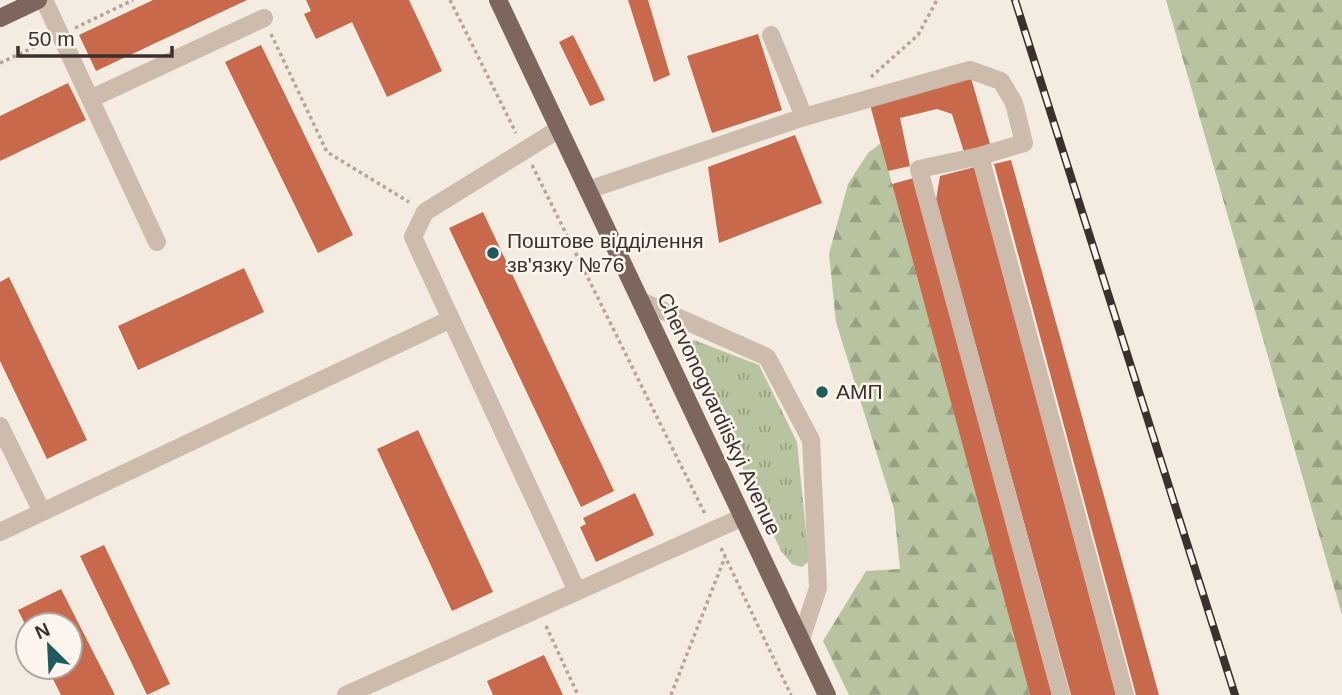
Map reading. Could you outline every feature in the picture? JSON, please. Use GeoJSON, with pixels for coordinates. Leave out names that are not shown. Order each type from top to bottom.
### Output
{"type":"FeatureCollection","features":[{"type":"Feature","properties":{"kind":"main road"},"geometry":{"type":"LineString","coordinates":[[0,18],[38,0]]}},
{"type":"Feature","properties":{"kind":"main road","name":"Chervonogvardiiskyi Avenue"},"geometry":{"type":"LineString","coordinates":[[498,0],[827,695]]}},
{"type":"Feature","properties":{"kind":"lane"},"geometry":{"type":"LineString","coordinates":[[44,0],[157,242]]}},
{"type":"Feature","properties":{"kind":"lane"},"geometry":{"type":"LineString","coordinates":[[90,99],[264,18]]}},
{"type":"Feature","properties":{"kind":"lane"},"geometry":{"type":"LineString","coordinates":[[771,35],[804,117]]}},
{"type":"Feature","properties":{"kind":"lane"},"geometry":{"type":"LineString","coordinates":[[588,190],[804,117],[970,70],[1001,81],[1014,103],[1024,144],[919,169],[1061,695]]}},
{"type":"Feature","properties":{"kind":"lane"},"geometry":{"type":"LineString","coordinates":[[559,129],[425,212],[413,237],[577,591]]}},
{"type":"Feature","properties":{"kind":"lane"},"geometry":{"type":"LineString","coordinates":[[980,156],[1125,695]]}},
{"type":"Feature","properties":{"kind":"lane"},"geometry":{"type":"LineString","coordinates":[[641,301],[767,357],[811,440],[818,588],[801,639]]}},
{"type":"Feature","properties":{"kind":"lane"},"geometry":{"type":"LineString","coordinates":[[0,532],[451,319]]}},
{"type":"Feature","properties":{"kind":"lane"},"geometry":{"type":"LineString","coordinates":[[0,427],[42,512]]}},
{"type":"Feature","properties":{"kind":"lane"},"geometry":{"type":"LineString","coordinates":[[346,695],[743,517]]}},
{"type":"Feature","properties":{"kind":"path"},"geometry":{"type":"LineString","coordinates":[[450,0],[713,530],[791,695]]}},
{"type":"Feature","properties":{"kind":"path"},"geometry":{"type":"LineString","coordinates":[[867,79],[918,35],[937,0]]}},
{"type":"Feature","properties":{"kind":"path"},"geometry":{"type":"LineString","coordinates":[[264,18],[327,152],[425,212]]}},
{"type":"Feature","properties":{"kind":"path"},"geometry":{"type":"LineString","coordinates":[[671,695],[726,557]]}},
{"type":"Feature","properties":{"kind":"path"},"geometry":{"type":"LineString","coordinates":[[538,609],[578,695]]}},
{"type":"Feature","properties":{"kind":"green space"},"geometry":{"type":"Polygon","coordinates":[[[1166,0],[1342,0],[1342,615],[1166,0]]]}},
{"type":"Feature","properties":{"kind":"green space"},"geometry":{"type":"Polygon","coordinates":[[[881,143],[1030,695],[849,695],[823,641],[866,571],[900,569],[894,509],[836,322],[829,254],[848,184],[868,153],[881,143]]]}},
{"type":"Feature","properties":{"kind":"green space"},"geometry":{"type":"Polygon","coordinates":[[[694,340],[759,365],[797,442],[809,561],[802,567],[792,564],[781,551],[687,347],[688,343],[694,340]]]}},
{"type":"Feature","properties":{"kind":"building"},"geometry":{"type":"Polygon","coordinates":[[[153,0],[247,0],[96,71],[79,35],[153,0]]]}},
{"type":"Feature","properties":{"kind":"building"},"geometry":{"type":"Polygon","coordinates":[[[306,0],[409,0],[442,71],[387,97],[352,22],[316,39],[304,14],[311,11],[306,0]]]}},
{"type":"Feature","properties":{"kind":"building"},"geometry":{"type":"Polygon","coordinates":[[[628,0],[648,0],[670,75],[654,82],[628,0]]]}},
{"type":"Feature","properties":{"kind":"building"},"geometry":{"type":"Polygon","coordinates":[[[758,34],[782,110],[712,133],[687,56],[758,34]]]}},
{"type":"Feature","properties":{"kind":"building"},"geometry":{"type":"Polygon","coordinates":[[[573,35],[605,100],[590,106],[559,42],[573,35]]]}},
{"type":"Feature","properties":{"kind":"building"},"geometry":{"type":"Polygon","coordinates":[[[261,45],[353,235],[318,253],[225,62],[261,45]]]}},
{"type":"Feature","properties":{"kind":"building"},"geometry":{"type":"Polygon","coordinates":[[[971,78],[990,144],[964,152],[952,114],[937,109],[900,118],[910,166],[888,171],[869,101],[971,78]]]}},
{"type":"Feature","properties":{"kind":"building"},"geometry":{"type":"Polygon","coordinates":[[[68,83],[86,120],[0,161],[0,116],[68,83]]]}},
{"type":"Feature","properties":{"kind":"building"},"geometry":{"type":"Polygon","coordinates":[[[795,135],[822,203],[719,243],[708,167],[795,135]]]}},
{"type":"Feature","properties":{"kind":"building"},"geometry":{"type":"Polygon","coordinates":[[[1011,160],[1159,695],[1136,695],[994,164],[1011,160]]]}},
{"type":"Feature","properties":{"kind":"building"},"geometry":{"type":"Polygon","coordinates":[[[975,167],[1116,695],[1071,695],[936,200],[940,176],[975,167]]]}},
{"type":"Feature","properties":{"kind":"building"},"geometry":{"type":"Polygon","coordinates":[[[914,178],[1052,695],[1030,695],[892,184],[914,178]]]}},
{"type":"Feature","properties":{"kind":"building"},"geometry":{"type":"Polygon","coordinates":[[[483,212],[614,491],[581,507],[449,228],[483,212]]]}},
{"type":"Feature","properties":{"kind":"building"},"geometry":{"type":"Polygon","coordinates":[[[244,268],[264,312],[138,370],[118,326],[244,268]]]}},
{"type":"Feature","properties":{"kind":"building"},"geometry":{"type":"Polygon","coordinates":[[[9,277],[87,440],[47,459],[0,361],[0,282],[9,277]]]}},
{"type":"Feature","properties":{"kind":"building"},"geometry":{"type":"Polygon","coordinates":[[[418,430],[493,592],[452,611],[377,449],[418,430]]]}},
{"type":"Feature","properties":{"kind":"building"},"geometry":{"type":"Polygon","coordinates":[[[635,493],[654,535],[596,562],[580,527],[586,524],[583,518],[635,493]]]}},
{"type":"Feature","properties":{"kind":"building"},"geometry":{"type":"Polygon","coordinates":[[[104,545],[170,684],[147,695],[80,556],[104,545]]]}},
{"type":"Feature","properties":{"kind":"building"},"geometry":{"type":"Polygon","coordinates":[[[61,589],[72,611],[18,611],[61,589]]]}},
{"type":"Feature","properties":{"kind":"building"},"geometry":{"type":"Polygon","coordinates":[[[84,634],[115,695],[61,695],[54,681],[84,681],[84,634]]]}},
{"type":"Feature","properties":{"kind":"building"},"geometry":{"type":"Polygon","coordinates":[[[544,655],[563,695],[493,695],[487,681],[544,655]]]}},
{"type":"Feature","properties":{"kind":"railway"},"geometry":{"type":"LineString","coordinates":[[1015,0],[1235,695]]}},
{"type":"Feature","properties":{"kind":"place","name":"Поштове відділення зв'язку №76"},"geometry":{"type":"Point","coordinates":[493,253]}},
{"type":"Feature","properties":{"kind":"place","name":"АМП"},"geometry":{"type":"Point","coordinates":[822,392]}}]}
